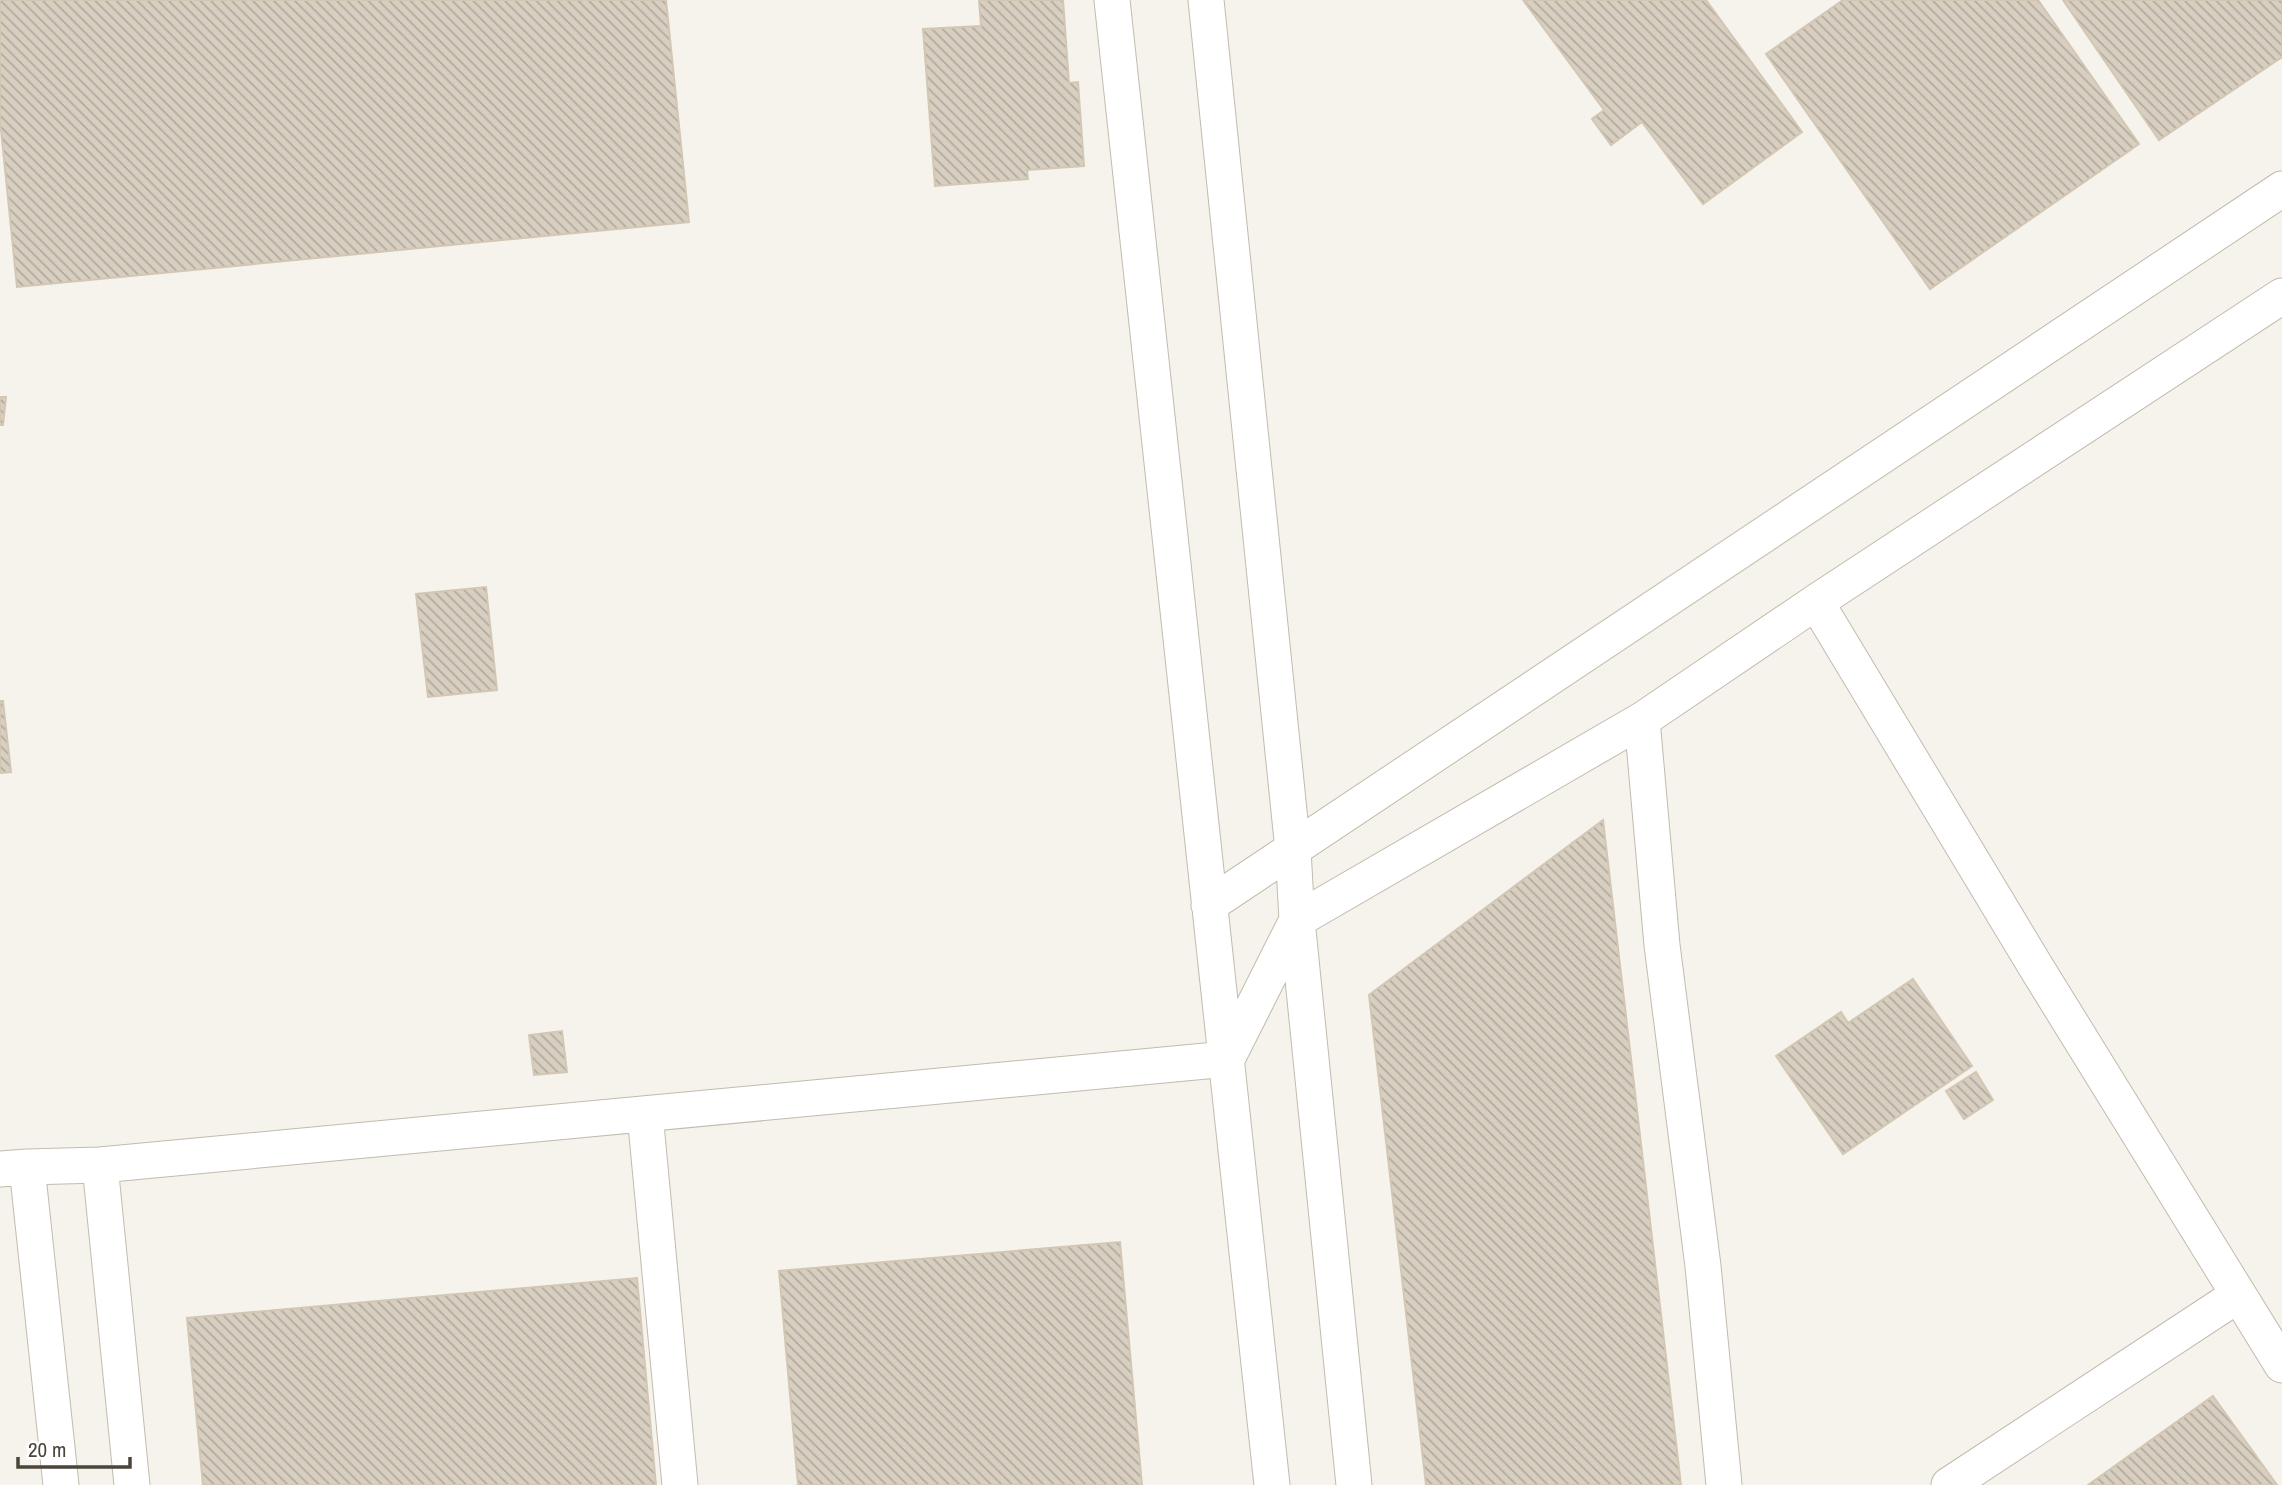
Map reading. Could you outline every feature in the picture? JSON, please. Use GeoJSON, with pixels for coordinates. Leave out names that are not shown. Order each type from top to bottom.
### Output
{"type":"FeatureCollection","features":[{"type":"Feature","properties":{"kind":"street"},"geometry":{"type":"LineString","coordinates":[[1112,0],[1272,1485]]}},
{"type":"Feature","properties":{"kind":"street"},"geometry":{"type":"LineString","coordinates":[[1206,0],[1293,850],[1297,919],[1354,1485]]}},
{"type":"Feature","properties":{"kind":"street"},"geometry":{"type":"LineString","coordinates":[[1209,905],[2282,189]]}},
{"type":"Feature","properties":{"kind":"street"},"geometry":{"type":"LineString","coordinates":[[1227,1059],[1297,919],[1642,720],[1816,601],[2282,296]]}},
{"type":"Feature","properties":{"kind":"street"},"geometry":{"type":"LineString","coordinates":[[1816,601],[2036,967],[2282,1365]]}},
{"type":"Feature","properties":{"kind":"street"},"geometry":{"type":"LineString","coordinates":[[1642,720],[1662,945],[1703,1266],[1724,1485]]}},
{"type":"Feature","properties":{"kind":"street"},"geometry":{"type":"LineString","coordinates":[[61,1485],[14,1168],[100,1165],[1227,1059]]}},
{"type":"Feature","properties":{"kind":"street"},"geometry":{"type":"LineString","coordinates":[[645,1114],[681,1485]]}},
{"type":"Feature","properties":{"kind":"street"},"geometry":{"type":"LineString","coordinates":[[100,1165],[132,1485]]}},
{"type":"Feature","properties":{"kind":"street"},"geometry":{"type":"LineString","coordinates":[[1949,1485],[2238,1295]]}},
{"type":"Feature","properties":{"kind":"building"},"geometry":{"type":"Polygon","coordinates":[[[0,0],[666,0],[689,222],[17,287],[0,120],[0,0]]]}},
{"type":"Feature","properties":{"kind":"building"},"geometry":{"type":"Polygon","coordinates":[[[979,0],[1063,0],[1069,83],[1078,82],[1084,166],[1027,170],[1028,179],[935,186],[923,29],[981,26],[979,0]]]}},
{"type":"Feature","properties":{"kind":"building"},"geometry":{"type":"Polygon","coordinates":[[[1523,0],[1706,0],[1802,132],[1703,204],[1642,122],[1611,145],[1592,119],[1604,110],[1523,0]]]}},
{"type":"Feature","properties":{"kind":"building"},"geometry":{"type":"Polygon","coordinates":[[[1843,0],[2038,0],[2139,144],[1930,289],[1766,54],[1843,0]]]}},
{"type":"Feature","properties":{"kind":"building"},"geometry":{"type":"Polygon","coordinates":[[[2063,0],[2282,0],[2282,57],[2159,140],[2063,0]]]}},
{"type":"Feature","properties":{"kind":"building"},"geometry":{"type":"Polygon","coordinates":[[[0,397],[6,397],[3,425],[0,425],[0,397]]]}},
{"type":"Feature","properties":{"kind":"building"},"geometry":{"type":"Polygon","coordinates":[[[486,587],[497,690],[428,697],[416,594],[486,587]]]}},
{"type":"Feature","properties":{"kind":"building"},"geometry":{"type":"Polygon","coordinates":[[[0,701],[3,701],[11,772],[0,773],[0,701]]]}},
{"type":"Feature","properties":{"kind":"building"},"geometry":{"type":"Polygon","coordinates":[[[1603,820],[1681,1485],[1426,1485],[1369,995],[1603,820]]]}},
{"type":"Feature","properties":{"kind":"building"},"geometry":{"type":"Polygon","coordinates":[[[1913,979],[1972,1066],[1843,1154],[1776,1056],[1841,1012],[1848,1023],[1913,979]]]}},
{"type":"Feature","properties":{"kind":"building"},"geometry":{"type":"Polygon","coordinates":[[[562,1031],[567,1072],[534,1075],[529,1035],[562,1031]]]}},
{"type":"Feature","properties":{"kind":"building"},"geometry":{"type":"Polygon","coordinates":[[[1976,1072],[1993,1100],[1964,1119],[1946,1091],[1976,1072]]]}},
{"type":"Feature","properties":{"kind":"building"},"geometry":{"type":"Polygon","coordinates":[[[1120,1242],[1142,1485],[798,1485],[779,1271],[1120,1242]]]}},
{"type":"Feature","properties":{"kind":"building"},"geometry":{"type":"Polygon","coordinates":[[[637,1278],[656,1485],[203,1485],[187,1318],[637,1278]]]}},
{"type":"Feature","properties":{"kind":"building"},"geometry":{"type":"Polygon","coordinates":[[[2213,1396],[2277,1485],[2088,1485],[2213,1396]]]}}]}
